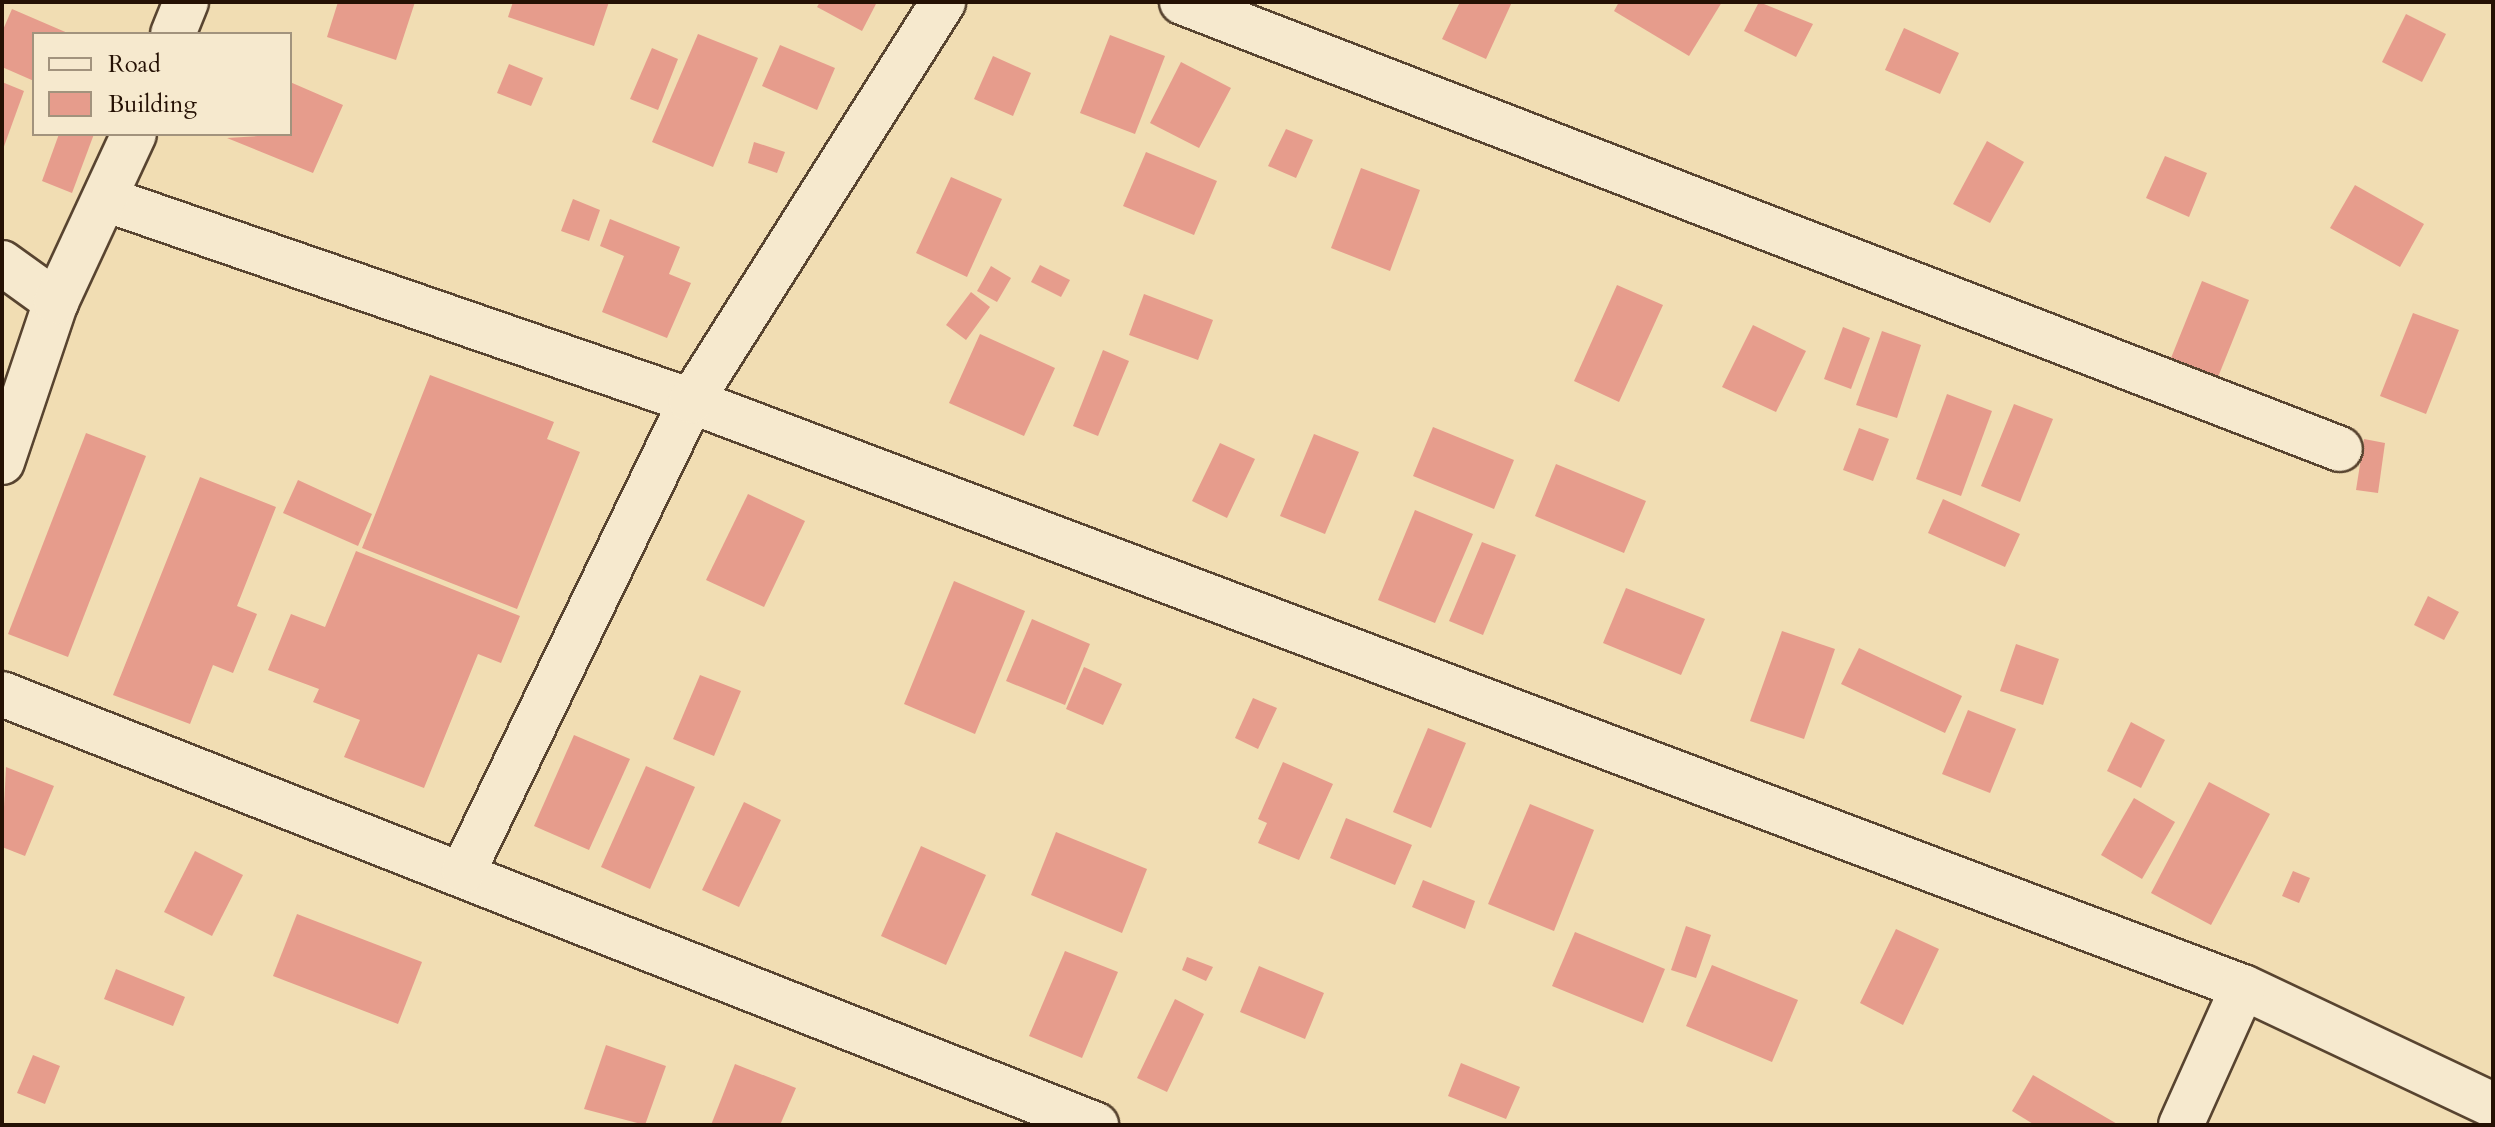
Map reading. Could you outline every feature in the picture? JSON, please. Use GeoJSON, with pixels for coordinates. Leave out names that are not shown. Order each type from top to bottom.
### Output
{"type":"FeatureCollection","features":[{"type":"Feature","properties":{"kind":"street"},"geometry":{"type":"LineString","coordinates":[[174,32],[186,2]]}},
{"type":"Feature","properties":{"kind":"street"},"geometry":{"type":"LineString","coordinates":[[464,870],[691,401],[943,2]]}},
{"type":"Feature","properties":{"kind":"street"},"geometry":{"type":"LineString","coordinates":[[1182,2],[2340,449]]}},
{"type":"Feature","properties":{"kind":"street"},"geometry":{"type":"LineString","coordinates":[[2,462],[56,302],[108,200],[133,136]]}},
{"type":"Feature","properties":{"kind":"street"},"geometry":{"type":"LineString","coordinates":[[108,200],[691,401],[2243,987],[2493,1105]]}},
{"type":"Feature","properties":{"kind":"street"},"geometry":{"type":"LineString","coordinates":[[2,263],[56,302]]}},
{"type":"Feature","properties":{"kind":"street"},"geometry":{"type":"LineString","coordinates":[[2,694],[464,870],[1096,1125]]}},
{"type":"Feature","properties":{"kind":"street"},"geometry":{"type":"LineString","coordinates":[[2181,1125],[2243,987]]}},
{"type":"Feature","properties":{"kind":"building"},"geometry":{"type":"Polygon","coordinates":[[[338,2],[415,2],[396,60],[327,37],[338,2]]]}},
{"type":"Feature","properties":{"kind":"building"},"geometry":{"type":"Polygon","coordinates":[[[513,2],[609,2],[594,46],[508,17],[513,2]]]}},
{"type":"Feature","properties":{"kind":"building"},"geometry":{"type":"Polygon","coordinates":[[[820,2],[877,2],[862,31],[817,7],[820,2]]]}},
{"type":"Feature","properties":{"kind":"building"},"geometry":{"type":"Polygon","coordinates":[[[1460,2],[1512,2],[1486,59],[1442,39],[1460,2]]]}},
{"type":"Feature","properties":{"kind":"building"},"geometry":{"type":"Polygon","coordinates":[[[1619,2],[1722,2],[1689,56],[1614,11],[1619,2]]]}},
{"type":"Feature","properties":{"kind":"building"},"geometry":{"type":"Polygon","coordinates":[[[1759,2],[1813,24],[1796,57],[1744,31],[1759,2]]]}},
{"type":"Feature","properties":{"kind":"building"},"geometry":{"type":"Polygon","coordinates":[[[12,9],[65,32],[32,32],[32,80],[2,67],[2,32],[12,9]]]}},
{"type":"Feature","properties":{"kind":"building"},"geometry":{"type":"Polygon","coordinates":[[[2406,14],[2446,34],[2422,82],[2382,62],[2406,14]]]}},
{"type":"Feature","properties":{"kind":"building"},"geometry":{"type":"Polygon","coordinates":[[[1904,28],[1959,53],[1940,94],[1885,70],[1904,28]]]}},
{"type":"Feature","properties":{"kind":"building"},"geometry":{"type":"Polygon","coordinates":[[[698,34],[758,58],[713,167],[652,142],[698,34]]]}},
{"type":"Feature","properties":{"kind":"building"},"geometry":{"type":"Polygon","coordinates":[[[1110,35],[1165,56],[1135,134],[1080,113],[1110,35]]]}},
{"type":"Feature","properties":{"kind":"building"},"geometry":{"type":"Polygon","coordinates":[[[780,45],[835,68],[817,110],[762,86],[780,45]]]}},
{"type":"Feature","properties":{"kind":"building"},"geometry":{"type":"Polygon","coordinates":[[[652,48],[678,59],[658,110],[630,99],[652,48]]]}},
{"type":"Feature","properties":{"kind":"building"},"geometry":{"type":"Polygon","coordinates":[[[993,56],[1031,73],[1013,116],[974,99],[993,56]]]}},
{"type":"Feature","properties":{"kind":"building"},"geometry":{"type":"Polygon","coordinates":[[[1181,62],[1231,88],[1199,148],[1150,123],[1181,62]]]}},
{"type":"Feature","properties":{"kind":"building"},"geometry":{"type":"Polygon","coordinates":[[[509,64],[543,78],[531,106],[497,93],[509,64]]]}},
{"type":"Feature","properties":{"kind":"building"},"geometry":{"type":"Polygon","coordinates":[[[2,82],[24,91],[2,152],[2,82]]]}},
{"type":"Feature","properties":{"kind":"building"},"geometry":{"type":"Polygon","coordinates":[[[292,83],[343,105],[313,173],[227,138],[292,136],[292,83]]]}},
{"type":"Feature","properties":{"kind":"building"},"geometry":{"type":"Polygon","coordinates":[[[1286,129],[1313,140],[1296,178],[1268,166],[1286,129]]]}},
{"type":"Feature","properties":{"kind":"building"},"geometry":{"type":"Polygon","coordinates":[[[58,136],[93,136],[72,193],[42,181],[58,136]]]}},
{"type":"Feature","properties":{"kind":"building"},"geometry":{"type":"Polygon","coordinates":[[[1987,141],[2024,162],[1990,223],[1953,204],[1987,141]]]}},
{"type":"Feature","properties":{"kind":"building"},"geometry":{"type":"Polygon","coordinates":[[[754,142],[785,152],[777,173],[748,163],[754,142]]]}},
{"type":"Feature","properties":{"kind":"building"},"geometry":{"type":"Polygon","coordinates":[[[1146,152],[1217,181],[1194,235],[1123,206],[1146,152]]]}},
{"type":"Feature","properties":{"kind":"building"},"geometry":{"type":"Polygon","coordinates":[[[2165,156],[2207,173],[2189,217],[2146,198],[2165,156]]]}},
{"type":"Feature","properties":{"kind":"building"},"geometry":{"type":"Polygon","coordinates":[[[1361,168],[1420,190],[1390,271],[1331,248],[1361,168]]]}},
{"type":"Feature","properties":{"kind":"building"},"geometry":{"type":"Polygon","coordinates":[[[951,177],[1002,199],[967,277],[916,253],[951,177]]]}},
{"type":"Feature","properties":{"kind":"building"},"geometry":{"type":"Polygon","coordinates":[[[2355,185],[2424,224],[2400,267],[2330,228],[2355,185]]]}},
{"type":"Feature","properties":{"kind":"building"},"geometry":{"type":"Polygon","coordinates":[[[573,199],[600,210],[589,241],[561,231],[573,199]]]}},
{"type":"Feature","properties":{"kind":"building"},"geometry":{"type":"Polygon","coordinates":[[[610,219],[680,247],[669,274],[691,283],[667,338],[602,312],[624,256],[600,246],[610,219]]]}},
{"type":"Feature","properties":{"kind":"building"},"geometry":{"type":"Polygon","coordinates":[[[1040,265],[1070,280],[1061,297],[1031,282],[1040,265]]]}},
{"type":"Feature","properties":{"kind":"building"},"geometry":{"type":"Polygon","coordinates":[[[991,266],[1011,278],[997,302],[977,291],[991,266]]]}},
{"type":"Feature","properties":{"kind":"building"},"geometry":{"type":"Polygon","coordinates":[[[2202,281],[2249,300],[2218,377],[2171,358],[2202,281]]]}},
{"type":"Feature","properties":{"kind":"building"},"geometry":{"type":"Polygon","coordinates":[[[1617,285],[1663,305],[1619,402],[1574,381],[1617,285]]]}},
{"type":"Feature","properties":{"kind":"building"},"geometry":{"type":"Polygon","coordinates":[[[971,292],[990,307],[966,340],[946,325],[971,292]]]}},
{"type":"Feature","properties":{"kind":"building"},"geometry":{"type":"Polygon","coordinates":[[[1144,294],[1213,320],[1198,360],[1129,335],[1144,294]]]}},
{"type":"Feature","properties":{"kind":"building"},"geometry":{"type":"Polygon","coordinates":[[[2413,313],[2459,330],[2426,414],[2380,396],[2413,313]]]}},
{"type":"Feature","properties":{"kind":"building"},"geometry":{"type":"Polygon","coordinates":[[[1753,325],[1806,351],[1776,412],[1722,387],[1753,325]]]}},
{"type":"Feature","properties":{"kind":"building"},"geometry":{"type":"Polygon","coordinates":[[[1843,327],[1870,338],[1851,389],[1824,379],[1843,327]]]}},
{"type":"Feature","properties":{"kind":"building"},"geometry":{"type":"Polygon","coordinates":[[[1882,331],[1921,345],[1897,418],[1856,405],[1882,331]]]}},
{"type":"Feature","properties":{"kind":"building"},"geometry":{"type":"Polygon","coordinates":[[[980,334],[1055,368],[1024,436],[949,403],[980,334]]]}},
{"type":"Feature","properties":{"kind":"building"},"geometry":{"type":"Polygon","coordinates":[[[1103,350],[1129,361],[1098,436],[1073,426],[1103,350]]]}},
{"type":"Feature","properties":{"kind":"building"},"geometry":{"type":"Polygon","coordinates":[[[430,375],[554,422],[547,439],[580,452],[517,609],[362,548],[430,375]]]}},
{"type":"Feature","properties":{"kind":"building"},"geometry":{"type":"Polygon","coordinates":[[[1947,394],[1992,411],[1961,496],[1916,479],[1947,394]]]}},
{"type":"Feature","properties":{"kind":"building"},"geometry":{"type":"Polygon","coordinates":[[[2014,404],[2053,419],[2020,502],[1981,486],[2014,404]]]}},
{"type":"Feature","properties":{"kind":"building"},"geometry":{"type":"Polygon","coordinates":[[[1433,427],[1514,460],[1494,509],[1413,476],[1433,427]]]}},
{"type":"Feature","properties":{"kind":"building"},"geometry":{"type":"Polygon","coordinates":[[[1859,428],[1889,439],[1873,481],[1843,470],[1859,428]]]}},
{"type":"Feature","properties":{"kind":"building"},"geometry":{"type":"Polygon","coordinates":[[[86,433],[146,456],[68,657],[8,634],[86,433]]]}},
{"type":"Feature","properties":{"kind":"building"},"geometry":{"type":"Polygon","coordinates":[[[1314,434],[1359,452],[1325,534],[1280,516],[1314,434]]]}},
{"type":"Feature","properties":{"kind":"building"},"geometry":{"type":"Polygon","coordinates":[[[2364,439],[2385,443],[2378,493],[2356,490],[2364,439]]]}},
{"type":"Feature","properties":{"kind":"building"},"geometry":{"type":"Polygon","coordinates":[[[1220,443],[1255,459],[1227,518],[1192,501],[1220,443]]]}},
{"type":"Feature","properties":{"kind":"building"},"geometry":{"type":"Polygon","coordinates":[[[1556,464],[1646,501],[1624,553],[1535,516],[1556,464]]]}},
{"type":"Feature","properties":{"kind":"building"},"geometry":{"type":"Polygon","coordinates":[[[200,477],[276,507],[237,606],[257,614],[233,673],[213,665],[190,724],[113,695],[200,477]]]}},
{"type":"Feature","properties":{"kind":"building"},"geometry":{"type":"Polygon","coordinates":[[[298,480],[372,514],[358,546],[283,513],[298,480]]]}},
{"type":"Feature","properties":{"kind":"building"},"geometry":{"type":"Polygon","coordinates":[[[748,494],[805,521],[764,607],[706,580],[748,494]]]}},
{"type":"Feature","properties":{"kind":"building"},"geometry":{"type":"Polygon","coordinates":[[[1943,499],[2020,534],[2005,567],[1928,533],[1943,499]]]}},
{"type":"Feature","properties":{"kind":"building"},"geometry":{"type":"Polygon","coordinates":[[[1415,510],[1473,534],[1435,623],[1378,600],[1415,510]]]}},
{"type":"Feature","properties":{"kind":"building"},"geometry":{"type":"Polygon","coordinates":[[[1482,542],[1516,555],[1483,635],[1449,621],[1482,542]]]}},
{"type":"Feature","properties":{"kind":"building"},"geometry":{"type":"Polygon","coordinates":[[[356,551],[520,616],[501,663],[478,654],[424,788],[344,757],[360,720],[313,702],[319,689],[268,670],[291,614],[325,627],[356,551]]]}},
{"type":"Feature","properties":{"kind":"building"},"geometry":{"type":"Polygon","coordinates":[[[954,581],[1025,611],[975,734],[904,704],[954,581]]]}},
{"type":"Feature","properties":{"kind":"building"},"geometry":{"type":"Polygon","coordinates":[[[1626,588],[1705,619],[1681,675],[1603,643],[1626,588]]]}},
{"type":"Feature","properties":{"kind":"building"},"geometry":{"type":"Polygon","coordinates":[[[2428,596],[2459,612],[2444,640],[2414,625],[2428,596]]]}},
{"type":"Feature","properties":{"kind":"building"},"geometry":{"type":"Polygon","coordinates":[[[1032,619],[1090,644],[1065,705],[1006,681],[1032,619]]]}},
{"type":"Feature","properties":{"kind":"building"},"geometry":{"type":"Polygon","coordinates":[[[1782,631],[1835,649],[1804,739],[1750,721],[1782,631]]]}},
{"type":"Feature","properties":{"kind":"building"},"geometry":{"type":"Polygon","coordinates":[[[2016,644],[2059,659],[2043,705],[2000,691],[2016,644]]]}},
{"type":"Feature","properties":{"kind":"building"},"geometry":{"type":"Polygon","coordinates":[[[1859,648],[1962,696],[1945,733],[1841,684],[1859,648]]]}},
{"type":"Feature","properties":{"kind":"building"},"geometry":{"type":"Polygon","coordinates":[[[1084,667],[1122,684],[1103,725],[1066,709],[1084,667]]]}},
{"type":"Feature","properties":{"kind":"building"},"geometry":{"type":"Polygon","coordinates":[[[700,675],[741,691],[714,756],[673,739],[700,675]]]}},
{"type":"Feature","properties":{"kind":"building"},"geometry":{"type":"Polygon","coordinates":[[[1253,698],[1277,708],[1258,749],[1235,738],[1253,698]]]}},
{"type":"Feature","properties":{"kind":"building"},"geometry":{"type":"Polygon","coordinates":[[[1968,710],[2016,729],[1990,793],[1942,774],[1968,710]]]}},
{"type":"Feature","properties":{"kind":"building"},"geometry":{"type":"Polygon","coordinates":[[[2131,722],[2165,740],[2141,788],[2107,771],[2131,722]]]}},
{"type":"Feature","properties":{"kind":"building"},"geometry":{"type":"Polygon","coordinates":[[[1428,728],[1466,743],[1431,828],[1393,812],[1428,728]]]}},
{"type":"Feature","properties":{"kind":"building"},"geometry":{"type":"Polygon","coordinates":[[[574,735],[630,759],[589,850],[534,826],[574,735]]]}},
{"type":"Feature","properties":{"kind":"building"},"geometry":{"type":"Polygon","coordinates":[[[1283,762],[1333,784],[1299,860],[1258,843],[1267,823],[1258,819],[1283,762]]]}},
{"type":"Feature","properties":{"kind":"building"},"geometry":{"type":"Polygon","coordinates":[[[646,766],[695,787],[650,889],[601,867],[646,766]]]}},
{"type":"Feature","properties":{"kind":"building"},"geometry":{"type":"Polygon","coordinates":[[[6,767],[54,786],[25,856],[2,847],[6,767]]]}},
{"type":"Feature","properties":{"kind":"building"},"geometry":{"type":"Polygon","coordinates":[[[2209,782],[2270,814],[2211,925],[2151,893],[2209,782]]]}},
{"type":"Feature","properties":{"kind":"building"},"geometry":{"type":"Polygon","coordinates":[[[2134,798],[2175,822],[2142,879],[2101,855],[2134,798]]]}},
{"type":"Feature","properties":{"kind":"building"},"geometry":{"type":"Polygon","coordinates":[[[744,802],[781,820],[739,907],[702,890],[744,802]]]}},
{"type":"Feature","properties":{"kind":"building"},"geometry":{"type":"Polygon","coordinates":[[[1530,804],[1594,830],[1554,931],[1488,904],[1530,804]]]}},
{"type":"Feature","properties":{"kind":"building"},"geometry":{"type":"Polygon","coordinates":[[[1346,818],[1412,845],[1395,885],[1330,858],[1346,818]]]}},
{"type":"Feature","properties":{"kind":"building"},"geometry":{"type":"Polygon","coordinates":[[[1056,832],[1147,869],[1122,933],[1031,895],[1056,832]]]}},
{"type":"Feature","properties":{"kind":"building"},"geometry":{"type":"Polygon","coordinates":[[[921,846],[986,875],[946,965],[881,936],[921,846]]]}},
{"type":"Feature","properties":{"kind":"building"},"geometry":{"type":"Polygon","coordinates":[[[195,851],[243,875],[212,936],[164,912],[195,851]]]}},
{"type":"Feature","properties":{"kind":"building"},"geometry":{"type":"Polygon","coordinates":[[[2293,871],[2310,878],[2299,903],[2282,896],[2293,871]]]}},
{"type":"Feature","properties":{"kind":"building"},"geometry":{"type":"Polygon","coordinates":[[[1423,880],[1475,901],[1465,929],[1412,907],[1423,880]]]}},
{"type":"Feature","properties":{"kind":"building"},"geometry":{"type":"Polygon","coordinates":[[[297,914],[422,962],[398,1024],[273,976],[297,914]]]}},
{"type":"Feature","properties":{"kind":"building"},"geometry":{"type":"Polygon","coordinates":[[[1686,926],[1711,935],[1696,978],[1671,970],[1686,926]]]}},
{"type":"Feature","properties":{"kind":"building"},"geometry":{"type":"Polygon","coordinates":[[[1896,929],[1939,949],[1903,1025],[1860,1003],[1896,929]]]}},
{"type":"Feature","properties":{"kind":"building"},"geometry":{"type":"Polygon","coordinates":[[[1575,932],[1665,969],[1643,1023],[1552,986],[1575,932]]]}},
{"type":"Feature","properties":{"kind":"building"},"geometry":{"type":"Polygon","coordinates":[[[1065,951],[1118,972],[1082,1058],[1029,1036],[1065,951]]]}},
{"type":"Feature","properties":{"kind":"building"},"geometry":{"type":"Polygon","coordinates":[[[1187,957],[1213,967],[1206,981],[1182,970],[1187,957]]]}},
{"type":"Feature","properties":{"kind":"building"},"geometry":{"type":"Polygon","coordinates":[[[1712,965],[1798,1000],[1772,1062],[1686,1026],[1712,965]]]}},
{"type":"Feature","properties":{"kind":"building"},"geometry":{"type":"Polygon","coordinates":[[[1259,966],[1324,993],[1305,1039],[1240,1012],[1259,966]]]}},
{"type":"Feature","properties":{"kind":"building"},"geometry":{"type":"Polygon","coordinates":[[[116,969],[185,997],[173,1026],[104,999],[116,969]]]}},
{"type":"Feature","properties":{"kind":"building"},"geometry":{"type":"Polygon","coordinates":[[[1175,999],[1204,1014],[1167,1092],[1137,1078],[1175,999]]]}},
{"type":"Feature","properties":{"kind":"building"},"geometry":{"type":"Polygon","coordinates":[[[606,1045],[666,1066],[645,1125],[584,1109],[606,1045]]]}},
{"type":"Feature","properties":{"kind":"building"},"geometry":{"type":"Polygon","coordinates":[[[33,1055],[60,1066],[45,1104],[17,1093],[33,1055]]]}},
{"type":"Feature","properties":{"kind":"building"},"geometry":{"type":"Polygon","coordinates":[[[1461,1063],[1520,1087],[1506,1119],[1448,1096],[1461,1063]]]}},
{"type":"Feature","properties":{"kind":"building"},"geometry":{"type":"Polygon","coordinates":[[[735,1064],[796,1088],[780,1125],[711,1125],[735,1064]]]}},
{"type":"Feature","properties":{"kind":"building"},"geometry":{"type":"Polygon","coordinates":[[[2033,1075],[2119,1125],[2035,1125],[2012,1111],[2033,1075]]]}}]}
